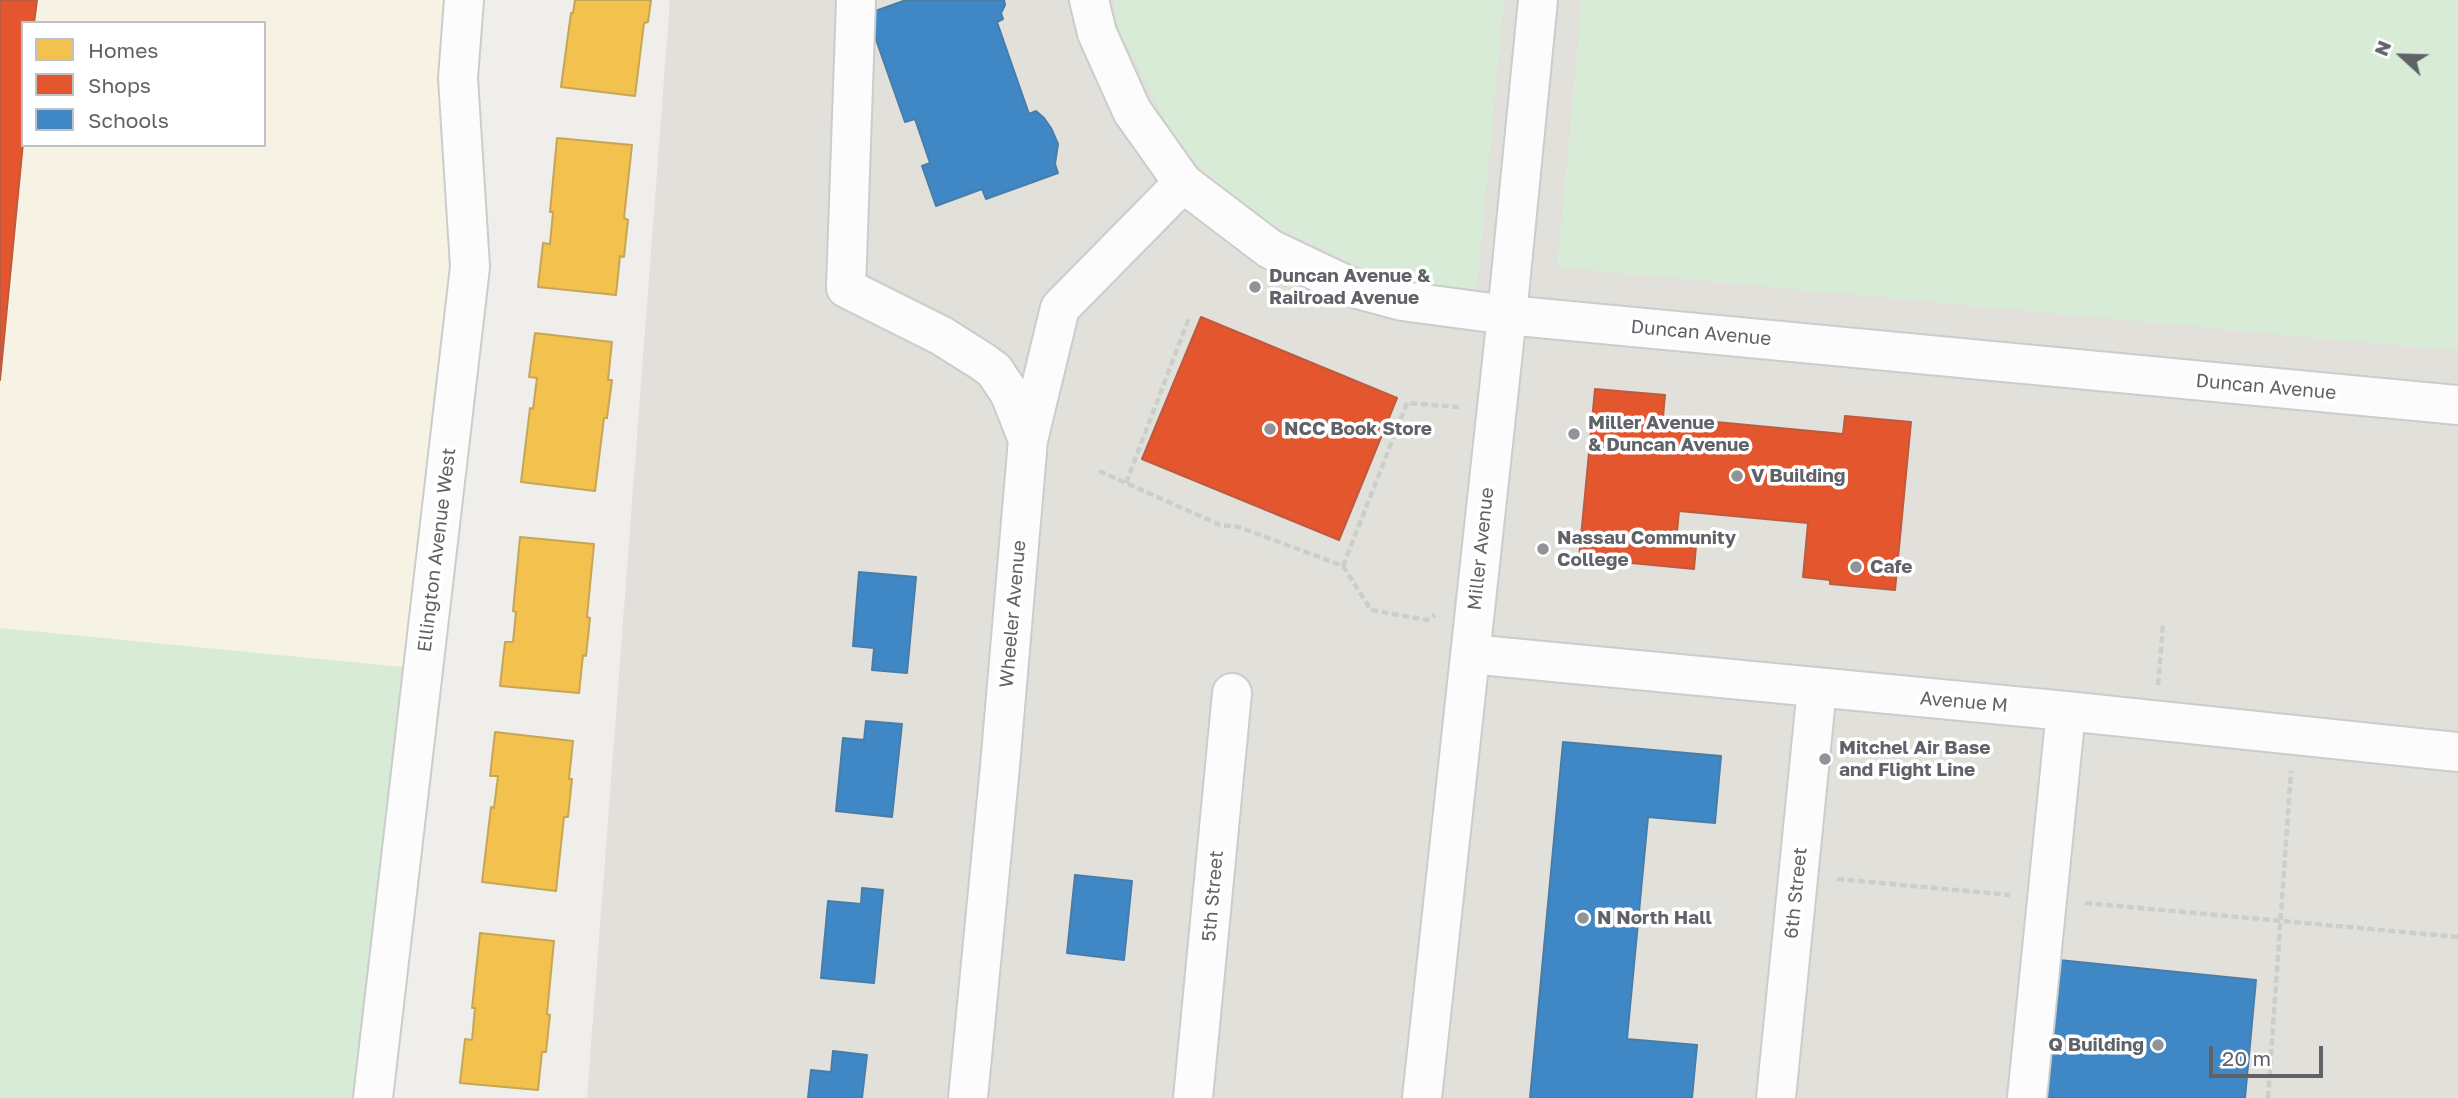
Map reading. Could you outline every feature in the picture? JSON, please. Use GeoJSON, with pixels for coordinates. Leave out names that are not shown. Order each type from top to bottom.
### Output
{"type":"FeatureCollection","features":[{"type":"Feature","properties":{"kind":"street","name":"Ellington Avenue West"},"geometry":{"type":"LineString","coordinates":[[373,1098],[470,267],[458,78],[464,0]]}},
{"type":"Feature","properties":{"kind":"street"},"geometry":{"type":"LineString","coordinates":[[856,0],[846,288],[942,336],[993,370],[1010,394],[1028,440]]}},
{"type":"Feature","properties":{"kind":"street","name":"Duncan Avenue"},"geometry":{"type":"LineString","coordinates":[[1089,0],[1097,33],[1132,111],[1183,183],[1270,249],[1350,287],[1402,301],[1507,315],[2458,405]]}},
{"type":"Feature","properties":{"kind":"street","name":"Miller Avenue"},"geometry":{"type":"LineString","coordinates":[[1422,1098],[1507,315],[1538,0]]}},
{"type":"Feature","properties":{"kind":"street","name":"Wheeler Avenue"},"geometry":{"type":"LineString","coordinates":[[968,1098],[1028,440],[1060,308],[1183,183]]}},
{"type":"Feature","properties":{"kind":"street","name":"Avenue M"},"geometry":{"type":"LineString","coordinates":[[1470,654],[2066,711],[2458,752]]}},
{"type":"Feature","properties":{"kind":"street","name":"6th Street"},"geometry":{"type":"LineString","coordinates":[[1776,1098],[1817,688]]}},
{"type":"Feature","properties":{"kind":"street","name":"5th Street"},"geometry":{"type":"LineString","coordinates":[[1193,1098],[1232,694]]}},
{"type":"Feature","properties":{"kind":"street"},"geometry":{"type":"LineString","coordinates":[[2027,1098],[2066,711]]}},
{"type":"Feature","properties":{"kind":"path"},"geometry":{"type":"LineString","coordinates":[[1126,482],[1189,318]]}},
{"type":"Feature","properties":{"kind":"path"},"geometry":{"type":"LineString","coordinates":[[1343,566],[1407,404],[1466,407]]}},
{"type":"Feature","properties":{"kind":"path"},"geometry":{"type":"LineString","coordinates":[[1099,471],[1220,525],[1239,527],[1343,566],[1371,610],[1426,620],[1441,612]]}},
{"type":"Feature","properties":{"kind":"path"},"geometry":{"type":"LineString","coordinates":[[2156,720],[2163,625]]}},
{"type":"Feature","properties":{"kind":"path"},"geometry":{"type":"LineString","coordinates":[[2268,1098],[2293,735]]}},
{"type":"Feature","properties":{"kind":"path"},"geometry":{"type":"LineString","coordinates":[[1798,875],[2458,937]]}},
{"type":"Feature","properties":{"kind":"shaded area"},"geometry":{"type":"Polygon","coordinates":[[[0,0],[481,0],[403,667],[361,1098],[0,1098],[0,0]]]}},
{"type":"Feature","properties":{"kind":"shaded area","name":"Nassau Community College"},"geometry":{"type":"Polygon","coordinates":[[[670,0],[2458,0],[2458,1098],[587,1098],[670,0]]]}},
{"type":"Feature","properties":{"kind":"green space"},"geometry":{"type":"Polygon","coordinates":[[[1114,0],[1504,0],[1477,288],[1457,291],[1378,275],[1258,219],[1179,149],[1117,24],[1114,0]]]}},
{"type":"Feature","properties":{"kind":"green space"},"geometry":{"type":"Polygon","coordinates":[[[1582,0],[2458,0],[2458,351],[1557,267],[1582,0]]]}},
{"type":"Feature","properties":{"kind":"green space"},"geometry":{"type":"Polygon","coordinates":[[[0,628],[403,667],[361,1098],[0,1098],[0,628]]]}},
{"type":"Feature","properties":{"kind":"building: Homes"},"geometry":{"type":"Polygon","coordinates":[[[575,0],[651,0],[648,22],[644,23],[635,96],[561,87],[575,0]]]}},
{"type":"Feature","properties":{"kind":"building: Homes"},"geometry":{"type":"Polygon","coordinates":[[[557,138],[632,145],[624,218],[628,220],[624,257],[620,256],[616,295],[538,287],[543,243],[550,244],[553,212],[550,212],[557,138]]]}},
{"type":"Feature","properties":{"kind":"building: Homes"},"geometry":{"type":"Polygon","coordinates":[[[535,333],[612,342],[608,380],[612,380],[607,418],[604,418],[595,491],[521,482],[530,408],[533,409],[537,378],[529,377],[535,333]]]}},
{"type":"Feature","properties":{"kind":"building: Homes"},"geometry":{"type":"Polygon","coordinates":[[[520,537],[594,544],[587,617],[590,618],[579,693],[500,686],[505,642],[513,642],[520,537]]]}},
{"type":"Feature","properties":{"kind":"building: Homes"},"geometry":{"type":"Polygon","coordinates":[[[495,732],[573,741],[568,817],[564,817],[556,891],[482,882],[491,807],[494,808],[498,776],[490,776],[495,732]]]}},
{"type":"Feature","properties":{"kind":"building: Homes"},"geometry":{"type":"Polygon","coordinates":[[[480,933],[554,941],[547,1014],[550,1015],[538,1090],[460,1083],[465,1039],[472,1040],[475,1008],[472,1008],[480,933]]]}},
{"type":"Feature","properties":{"kind":"building: Shops"},"geometry":{"type":"Polygon","coordinates":[[[0,0],[37,0],[34,21],[21,21],[23,147],[0,380],[0,0]]]}},
{"type":"Feature","properties":{"kind":"building: Shops","name":"NCC Book Store"},"geometry":{"type":"Polygon","coordinates":[[[1201,317],[1397,398],[1339,540],[1142,459],[1201,317]]]}},
{"type":"Feature","properties":{"kind":"building: Shops","name":"V Building"},"geometry":{"type":"Polygon","coordinates":[[[1595,389],[1665,395],[1663,417],[1843,434],[1845,416],[1911,422],[1895,590],[1830,584],[1830,580],[1803,577],[1808,523],[1679,511],[1677,532],[1697,534],[1694,569],[1579,558],[1595,389]]]}},
{"type":"Feature","properties":{"kind":"building: Schools"},"geometry":{"type":"Polygon","coordinates":[[[906,0],[1004,0],[1001,13],[1003,19],[997,22],[1029,114],[1036,111],[1044,118],[1058,144],[1055,164],[1058,173],[986,199],[982,189],[936,206],[922,166],[930,163],[915,119],[905,122],[867,14],[906,0]]]}},
{"type":"Feature","properties":{"kind":"building: Schools"},"geometry":{"type":"Polygon","coordinates":[[[859,572],[916,577],[907,673],[872,670],[874,648],[853,646],[859,572]]]}},
{"type":"Feature","properties":{"kind":"building: Schools"},"geometry":{"type":"Polygon","coordinates":[[[866,721],[902,724],[892,817],[836,811],[843,738],[864,740],[866,721]]]}},
{"type":"Feature","properties":{"kind":"building: Schools"},"geometry":{"type":"Polygon","coordinates":[[[1563,742],[1721,756],[1715,823],[1648,817],[1627,1039],[1697,1045],[1692,1098],[1530,1098],[1563,742]]]}},
{"type":"Feature","properties":{"kind":"building: Schools"},"geometry":{"type":"Polygon","coordinates":[[[1075,875],[1132,881],[1124,960],[1067,953],[1075,875]]]}},
{"type":"Feature","properties":{"kind":"building: Schools"},"geometry":{"type":"Polygon","coordinates":[[[862,888],[883,890],[874,983],[821,978],[828,901],[861,904],[862,888]]]}},
{"type":"Feature","properties":{"kind":"building: Schools","name":"Q Building"},"geometry":{"type":"Polygon","coordinates":[[[2049,959],[2256,980],[2245,1098],[2036,1098],[2049,959]]]}},
{"type":"Feature","properties":{"kind":"building: Schools"},"geometry":{"type":"Polygon","coordinates":[[[833,1051],[867,1055],[862,1098],[808,1098],[811,1070],[831,1072],[833,1051]]]}},
{"type":"Feature","properties":{"kind":"place","name":"Duncan Avenue & Railroad Avenue"},"geometry":{"type":"Point","coordinates":[1255,287]}},
{"type":"Feature","properties":{"kind":"place","name":"NCC Book Store"},"geometry":{"type":"Point","coordinates":[1270,429]}},
{"type":"Feature","properties":{"kind":"place","name":"Miller Avenue & Duncan Avenue"},"geometry":{"type":"Point","coordinates":[1574,434]}},
{"type":"Feature","properties":{"kind":"place","name":"V Building"},"geometry":{"type":"Point","coordinates":[1737,476]}},
{"type":"Feature","properties":{"kind":"place","name":"Nassau Community College"},"geometry":{"type":"Point","coordinates":[1543,549]}},
{"type":"Feature","properties":{"kind":"place","name":"Cafe"},"geometry":{"type":"Point","coordinates":[1856,567]}},
{"type":"Feature","properties":{"kind":"place","name":"Mitchel Air Base and Flight Line"},"geometry":{"type":"Point","coordinates":[1825,759]}},
{"type":"Feature","properties":{"kind":"place","name":"N North Hall"},"geometry":{"type":"Point","coordinates":[1583,918]}},
{"type":"Feature","properties":{"kind":"place","name":"Q Building"},"geometry":{"type":"Point","coordinates":[2158,1045]}}]}
